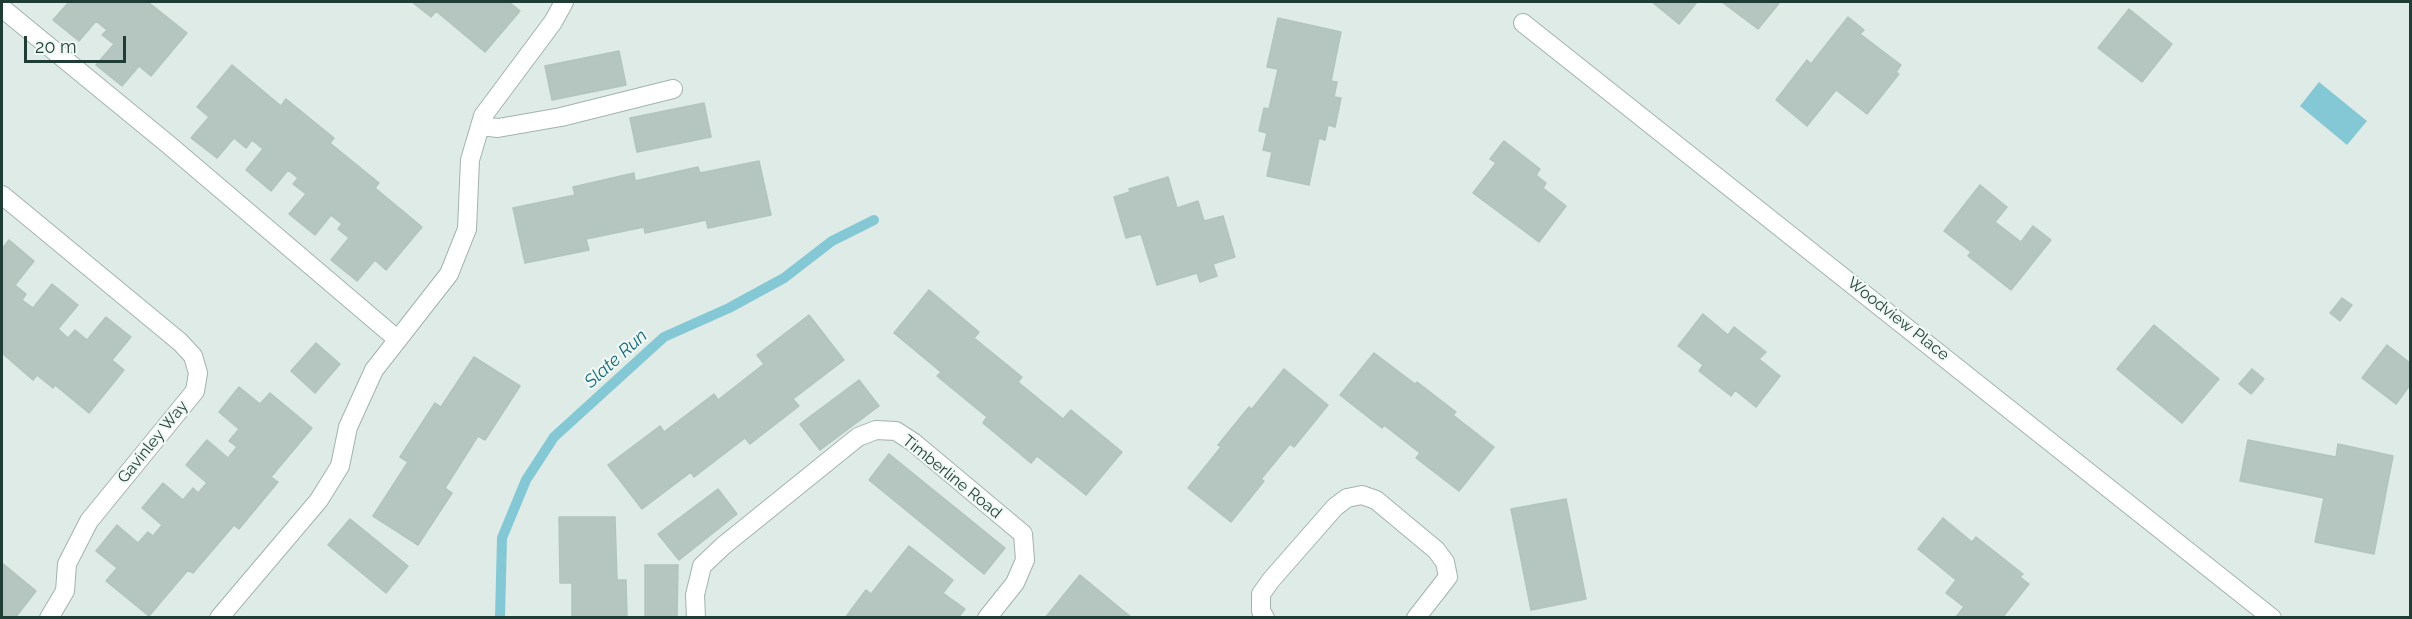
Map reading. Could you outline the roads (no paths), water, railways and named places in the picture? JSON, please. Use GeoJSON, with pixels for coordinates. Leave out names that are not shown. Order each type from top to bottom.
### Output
{"type":"FeatureCollection","features":[{"type":"Feature","properties":{"kind":"street"},"geometry":{"type":"LineString","coordinates":[[219,618],[319,500],[340,466],[348,427],[374,370],[449,274],[467,229],[470,160],[483,116],[553,22],[564,2]]}},
{"type":"Feature","properties":{"kind":"street"},"geometry":{"type":"LineString","coordinates":[[2,9],[169,145],[397,339]]}},
{"type":"Feature","properties":{"kind":"street","name":"Woodview Place"},"geometry":{"type":"LineString","coordinates":[[1523,23],[2272,618]]}},
{"type":"Feature","properties":{"kind":"street"},"geometry":{"type":"LineString","coordinates":[[480,126],[498,128],[561,117],[672,89]]}},
{"type":"Feature","properties":{"kind":"street","name":"Gavinley Way"},"geometry":{"type":"LineString","coordinates":[[2,195],[180,342],[193,356],[198,373],[195,391],[89,521],[67,564],[64,591],[49,618]]}},
{"type":"Feature","properties":{"kind":"street","name":"Timberline Road"},"geometry":{"type":"LineString","coordinates":[[696,618],[695,595],[702,566],[723,546],[858,437],[876,430],[896,431],[913,442],[1023,534],[1025,560],[1015,583],[987,618]]}},
{"type":"Feature","properties":{"kind":"street"},"geometry":{"type":"LineString","coordinates":[[1265,618],[1261,611],[1261,594],[1270,580],[1335,507],[1347,498],[1362,495],[1376,500],[1436,550],[1445,561],[1448,577],[1416,618]]}},
{"type":"Feature","properties":{"kind":"water"},"geometry":{"type":"Polygon","coordinates":[[[2319,82],[2367,121],[2347,145],[2300,106],[2319,82]]]}},
{"type":"Feature","properties":{"kind":"waterway","name":"Slate Run"},"geometry":{"type":"LineString","coordinates":[[500,618],[502,538],[526,480],[554,437],[664,337],[729,308],[784,278],[832,241],[874,220]]}}]}
